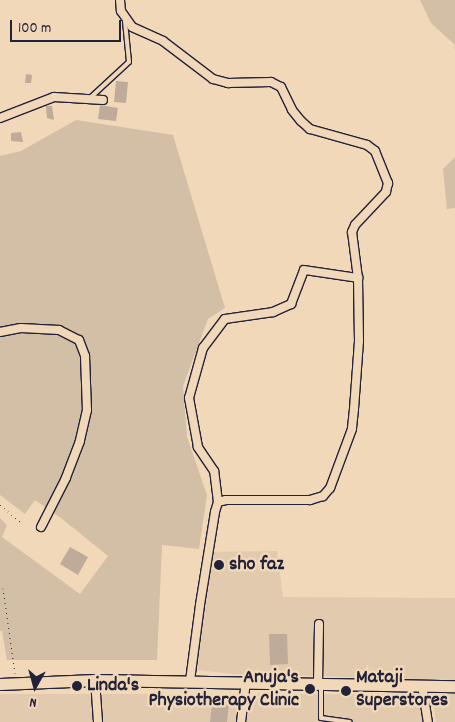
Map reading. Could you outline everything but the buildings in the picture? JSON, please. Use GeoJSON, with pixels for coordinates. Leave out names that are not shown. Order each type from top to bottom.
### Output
{"type":"FeatureCollection","features":[{"type":"Feature","properties":{"kind":"main road"},"geometry":{"type":"LineString","coordinates":[[0,684],[95,680],[246,681],[455,686]]}},
{"type":"Feature","properties":{"kind":"street"},"geometry":{"type":"LineString","coordinates":[[120,0],[120,11],[132,27],[163,41],[213,79],[228,83],[271,82],[280,87],[292,110],[310,129],[353,139],[367,145],[375,151],[388,183],[386,192],[355,225],[352,232],[358,278],[360,341],[352,429],[330,488],[323,496],[310,500],[226,500],[218,502]]}},
{"type":"Feature","properties":{"kind":"street"},"geometry":{"type":"LineString","coordinates":[[0,118],[54,97],[103,100]]}},
{"type":"Feature","properties":{"kind":"street"},"geometry":{"type":"LineString","coordinates":[[190,681],[202,587],[214,512],[218,502],[214,471],[198,447],[189,398],[203,348],[225,319],[272,312],[291,304],[304,270],[358,278]]}},
{"type":"Feature","properties":{"kind":"street"},"geometry":{"type":"LineString","coordinates":[[0,332],[21,328],[59,330],[79,340],[84,356],[87,410],[80,441],[66,478],[41,527]]}},
{"type":"Feature","properties":{"kind":"street"},"geometry":{"type":"LineString","coordinates":[[319,624],[320,683]]}},
{"type":"Feature","properties":{"kind":"street"},"geometry":{"type":"LineString","coordinates":[[95,680],[98,722]]}},
{"type":"Feature","properties":{"kind":"street"},"geometry":{"type":"LineString","coordinates":[[241,722],[246,681]]}},
{"type":"Feature","properties":{"kind":"street"},"geometry":{"type":"LineString","coordinates":[[422,685],[428,722]]}},
{"type":"Feature","properties":{"kind":"lane"},"geometry":{"type":"LineString","coordinates":[[90,98],[129,62],[125,20]]}},
{"type":"Feature","properties":{"kind":"lane"},"geometry":{"type":"LineString","coordinates":[[320,683],[320,720],[350,722]]}},
{"type":"Feature","properties":{"kind":"path"},"geometry":{"type":"LineString","coordinates":[[0,505],[21,522]]}},
{"type":"Feature","properties":{"kind":"path"},"geometry":{"type":"LineString","coordinates":[[4,588],[16,684]]}},
{"type":"Feature","properties":{"kind":"shaded area"},"geometry":{"type":"Polygon","coordinates":[[[420,0],[455,0],[455,51],[454,44],[431,23],[420,0]]]}},
{"type":"Feature","properties":{"kind":"shaded area"},"geometry":{"type":"Polygon","coordinates":[[[76,120],[173,135],[225,308],[208,319],[183,386],[187,437],[207,495],[199,549],[162,545],[157,660],[7,660],[2,631],[0,631],[0,518],[7,525],[2,537],[80,594],[108,556],[61,518],[35,500],[25,514],[0,495],[0,156],[21,151],[76,120]]]}},
{"type":"Feature","properties":{"kind":"shaded area"},"geometry":{"type":"Polygon","coordinates":[[[455,157],[455,208],[447,209],[443,169],[455,157]]]}},
{"type":"Feature","properties":{"kind":"shaded area"},"geometry":{"type":"Polygon","coordinates":[[[277,551],[283,597],[455,598],[455,680],[234,674],[197,670],[206,552],[277,551]]]}},
{"type":"Feature","properties":{"kind":"shaded area"},"geometry":{"type":"Polygon","coordinates":[[[455,693],[455,722],[436,722],[432,694],[455,693]]]}},
{"type":"Feature","properties":{"kind":"shaded area"},"geometry":{"type":"Polygon","coordinates":[[[0,694],[419,694],[423,722],[0,722],[0,694]]]}},
{"type":"Feature","properties":{"kind":"place","name":"sho faz"},"geometry":{"type":"Point","coordinates":[219,565]}},
{"type":"Feature","properties":{"kind":"place","name":"Linda's"},"geometry":{"type":"Point","coordinates":[77,686]}},
{"type":"Feature","properties":{"kind":"place","name":"Anuja's Physiotherapy Clinic"},"geometry":{"type":"Point","coordinates":[310,689]}},
{"type":"Feature","properties":{"kind":"place","name":"Mataji Superstores"},"geometry":{"type":"Point","coordinates":[346,691]}}]}
